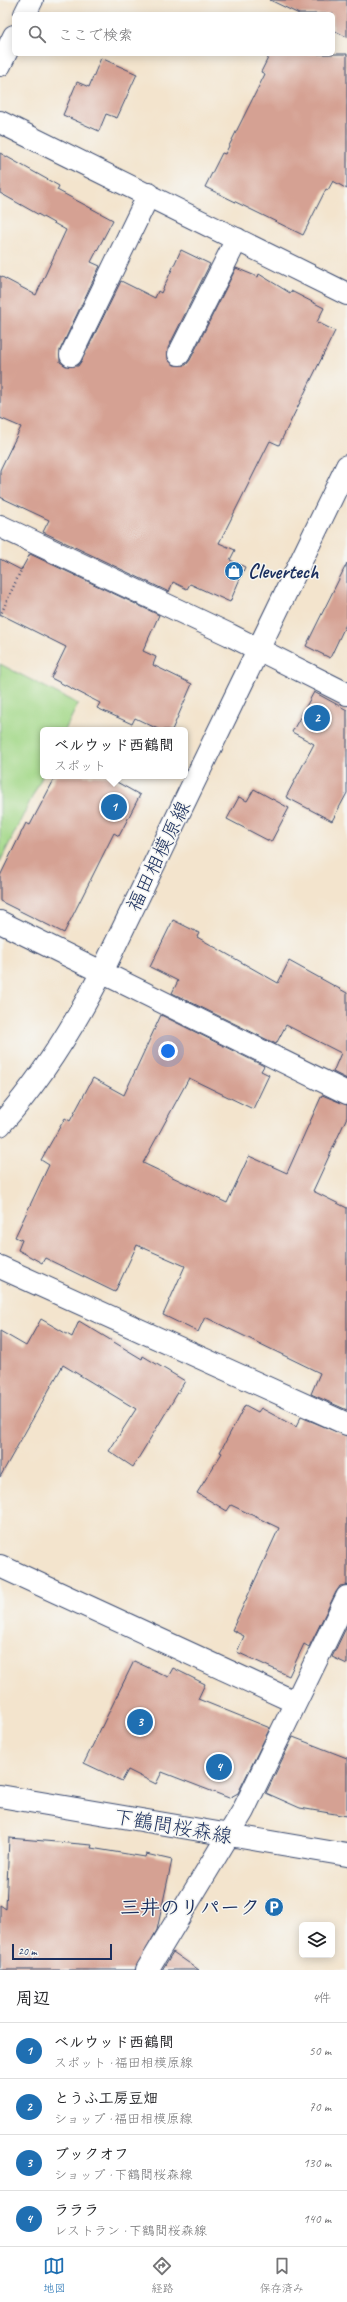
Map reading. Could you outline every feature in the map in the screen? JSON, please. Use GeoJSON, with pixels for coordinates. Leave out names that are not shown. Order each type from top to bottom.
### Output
{"type":"FeatureCollection","features":[{"type":"Feature","properties":{"kind":"street"},"geometry":{"type":"LineString","coordinates":[[26,12],[32,0]]}},
{"type":"Feature","properties":{"kind":"street"},"geometry":{"type":"LineString","coordinates":[[0,65],[12,40]]}},
{"type":"Feature","properties":{"kind":"street"},"geometry":{"type":"LineString","coordinates":[[0,122],[149,194],[347,294]]}},
{"type":"Feature","properties":{"kind":"street"},"geometry":{"type":"LineString","coordinates":[[71,355],[149,194]]}},
{"type":"Feature","properties":{"kind":"street"},"geometry":{"type":"LineString","coordinates":[[179,354],[237,239]]}},
{"type":"Feature","properties":{"kind":"street","name":"福田相模原線"},"geometry":{"type":"LineString","coordinates":[[0,1125],[14,1111],[76,1021],[102,972],[347,466]]}},
{"type":"Feature","properties":{"kind":"street"},"geometry":{"type":"LineString","coordinates":[[0,526],[258,649],[347,694]]}},
{"type":"Feature","properties":{"kind":"street"},"geometry":{"type":"LineString","coordinates":[[0,922],[347,1093]]}},
{"type":"Feature","properties":{"kind":"street"},"geometry":{"type":"LineString","coordinates":[[0,1267],[347,1424]]}},
{"type":"Feature","properties":{"kind":"street"},"geometry":{"type":"LineString","coordinates":[[0,1566],[294,1702]]}},
{"type":"Feature","properties":{"kind":"street"},"geometry":{"type":"LineString","coordinates":[[147,1970],[243,1811],[294,1702],[347,1597]]}},
{"type":"Feature","properties":{"kind":"street","name":"下鶴間桜森線"},"geometry":{"type":"LineString","coordinates":[[0,1796],[347,1855]]}},
{"type":"Feature","properties":{"kind":"path"},"geometry":{"type":"LineString","coordinates":[[0,616],[34,543]]}},
{"type":"Feature","properties":{"kind":"green space"},"geometry":{"type":"Polygon","coordinates":[[[0,664],[78,704],[66,727],[40,727],[41,779],[0,862],[0,664]]]}},
{"type":"Feature","properties":{"kind":"building"},"geometry":{"type":"Polygon","coordinates":[[[270,0],[347,0],[347,37],[335,31],[335,12],[295,12],[270,0]]]}},
{"type":"Feature","properties":{"kind":"building"},"geometry":{"type":"Polygon","coordinates":[[[335,54],[347,54],[347,189],[333,181],[328,190],[326,189],[303,235],[205,187],[222,153],[225,154],[265,74],[261,72],[269,56],[335,56],[335,54]]]}},
{"type":"Feature","properties":{"kind":"building"},"geometry":{"type":"Polygon","coordinates":[[[101,58],[137,74],[117,118],[106,114],[99,131],[63,115],[77,82],[89,87],[101,58]]]}},
{"type":"Feature","properties":{"kind":"building"},"geometry":{"type":"Polygon","coordinates":[[[0,153],[59,186],[57,190],[113,220],[91,262],[100,266],[60,350],[60,362],[66,366],[78,366],[82,360],[121,281],[155,298],[158,291],[161,293],[181,250],[210,264],[168,348],[168,360],[174,365],[186,365],[190,360],[236,268],[258,277],[259,274],[290,293],[291,291],[324,308],[317,322],[335,331],[279,445],[270,441],[219,543],[235,550],[230,560],[245,567],[230,602],[190,584],[187,589],[173,582],[169,592],[43,532],[49,520],[0,497],[0,470],[21,427],[0,418],[0,276],[36,295],[66,230],[0,193],[0,153]]]}},
{"type":"Feature","properties":{"kind":"building"},"geometry":{"type":"Polygon","coordinates":[[[30,554],[159,615],[143,651],[156,657],[153,665],[192,684],[173,727],[154,727],[135,718],[132,724],[97,708],[100,703],[51,678],[66,647],[0,614],[0,559],[21,570],[30,554]]]}},
{"type":"Feature","properties":{"kind":"building"},"geometry":{"type":"Polygon","coordinates":[[[347,563],[347,622],[330,658],[306,646],[347,563]]]}},
{"type":"Feature","properties":{"kind":"building"},"geometry":{"type":"Polygon","coordinates":[[[314,692],[347,710],[347,793],[332,821],[286,797],[314,744],[292,732],[314,692]]]}},
{"type":"Feature","properties":{"kind":"building"},"geometry":{"type":"Polygon","coordinates":[[[54,779],[111,779],[140,795],[119,836],[114,833],[64,933],[0,901],[0,876],[26,823],[30,825],[54,779]]]}},
{"type":"Feature","properties":{"kind":"building"},"geometry":{"type":"Polygon","coordinates":[[[254,789],[289,808],[271,842],[227,819],[239,797],[247,801],[254,789]]]}},
{"type":"Feature","properties":{"kind":"building"},"geometry":{"type":"Polygon","coordinates":[[[173,920],[199,933],[197,937],[278,983],[289,961],[347,993],[347,1079],[333,1072],[341,1053],[286,1025],[276,1044],[172,993],[178,981],[150,967],[173,920]]]}},
{"type":"Feature","properties":{"kind":"building"},"geometry":{"type":"Polygon","coordinates":[[[161,1015],[264,1066],[261,1071],[269,1075],[253,1109],[189,1078],[143,1163],[227,1203],[249,1156],[287,1173],[322,1095],[347,1105],[347,1117],[313,1191],[347,1208],[347,1410],[311,1394],[320,1373],[205,1317],[198,1332],[163,1315],[185,1266],[137,1245],[115,1292],[45,1258],[42,1263],[18,1250],[22,1240],[15,1237],[49,1165],[41,1160],[65,1118],[70,1121],[93,1078],[124,1095],[161,1015]]]}},
{"type":"Feature","properties":{"kind":"building"},"geometry":{"type":"Polygon","coordinates":[[[41,1319],[72,1337],[79,1321],[142,1359],[143,1356],[185,1381],[133,1467],[109,1451],[136,1409],[63,1365],[0,1477],[0,1331],[26,1346],[41,1319]]]}},
{"type":"Feature","properties":{"kind":"building"},"geometry":{"type":"Polygon","coordinates":[[[245,1405],[258,1412],[261,1408],[296,1427],[301,1417],[347,1436],[347,1585],[340,1586],[336,1592],[309,1647],[304,1644],[289,1676],[237,1652],[244,1636],[232,1630],[279,1528],[231,1505],[227,1511],[197,1493],[222,1453],[220,1452],[245,1405]]]}},
{"type":"Feature","properties":{"kind":"building"},"geometry":{"type":"Polygon","coordinates":[[[347,1626],[347,1664],[332,1657],[347,1626]]]}},
{"type":"Feature","properties":{"kind":"building"},"geometry":{"type":"Polygon","coordinates":[[[134,1661],[168,1677],[173,1668],[205,1684],[198,1699],[270,1728],[238,1793],[229,1798],[162,1772],[156,1784],[128,1770],[122,1781],[84,1763],[134,1661]]]}},
{"type":"Feature","properties":{"kind":"building"},"geometry":{"type":"Polygon","coordinates":[[[293,1737],[347,1758],[347,1816],[300,1808],[266,1793],[293,1737]]]}},
{"type":"Feature","properties":{"kind":"building"},"geometry":{"type":"Polygon","coordinates":[[[9,1838],[92,1845],[91,1848],[145,1857],[146,1854],[172,1860],[157,1930],[135,1970],[0,1970],[0,1905],[6,1909],[9,1838]]]}},
{"type":"Feature","properties":{"kind":"building"},"geometry":{"type":"Polygon","coordinates":[[[173,1952],[199,1970],[162,1970],[173,1952]]]}},
{"type":"Feature","properties":{"kind":"place","name":"Clevertech"},"geometry":{"type":"Point","coordinates":[234,571]}},
{"type":"Feature","properties":{"kind":"place","name":"とうふ工房豆畑"},"geometry":{"type":"Point","coordinates":[317,718]}},
{"type":"Feature","properties":{"kind":"place","name":"ベルウッド西鶴間"},"geometry":{"type":"Point","coordinates":[114,807]}},
{"type":"Feature","properties":{"kind":"place","name":"ブックオフ"},"geometry":{"type":"Point","coordinates":[140,1722]}},
{"type":"Feature","properties":{"kind":"place","name":"ラララ"},"geometry":{"type":"Point","coordinates":[219,1767]}},
{"type":"Feature","properties":{"kind":"place","name":"三井のリパーク"},"geometry":{"type":"Point","coordinates":[274,1907]}}]}
